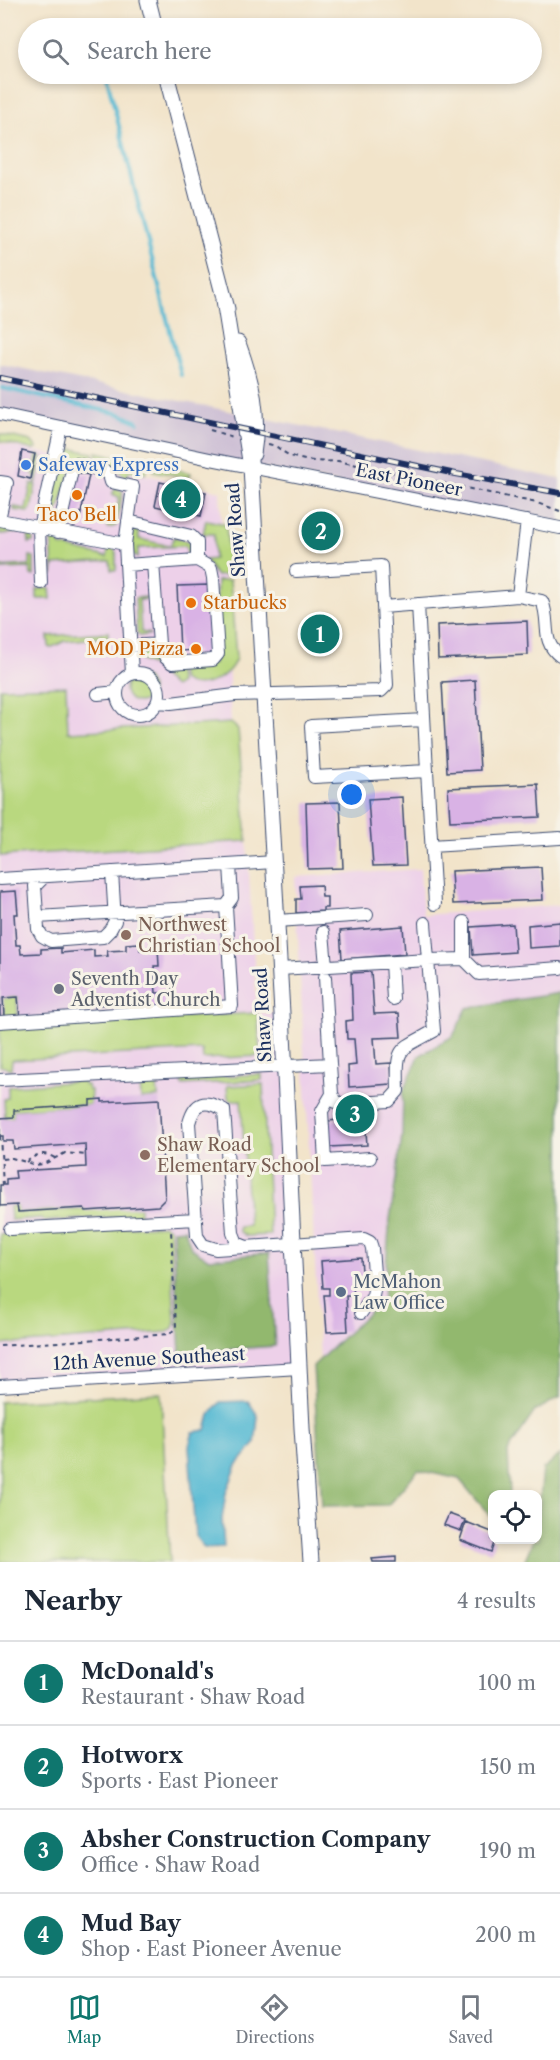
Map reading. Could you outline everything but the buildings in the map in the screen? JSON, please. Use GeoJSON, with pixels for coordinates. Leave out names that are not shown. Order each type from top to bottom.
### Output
{"type":"FeatureCollection","features":[{"type":"Feature","properties":{"kind":"main road"},"geometry":{"type":"LineString","coordinates":[[148,0],[152,18]]}},
{"type":"Feature","properties":{"kind":"main road","name":"Shaw Road"},"geometry":{"type":"LineString","coordinates":[[169,84],[224,300],[245,361],[253,395],[257,431],[251,467],[278,921],[299,1368],[311,1562]]}},
{"type":"Feature","properties":{"kind":"street"},"geometry":{"type":"LineString","coordinates":[[0,414],[61,427],[39,528],[41,583]]}},
{"type":"Feature","properties":{"kind":"street","name":"East Pioneer"},"geometry":{"type":"LineString","coordinates":[[61,427],[560,528]]}},
{"type":"Feature","properties":{"kind":"street"},"geometry":{"type":"LineString","coordinates":[[58,531],[71,468],[76,464],[105,471],[111,482],[133,487],[125,544],[132,674]]}},
{"type":"Feature","properties":{"kind":"street"},"geometry":{"type":"LineString","coordinates":[[0,515],[3,482]]}},
{"type":"Feature","properties":{"kind":"street"},"geometry":{"type":"LineString","coordinates":[[0,520],[125,544]]}},
{"type":"Feature","properties":{"kind":"street"},"geometry":{"type":"LineString","coordinates":[[128,521],[191,536],[197,542],[197,560]]}},
{"type":"Feature","properties":{"kind":"street"},"geometry":{"type":"LineString","coordinates":[[518,596],[527,521]]}},
{"type":"Feature","properties":{"kind":"street"},"geometry":{"type":"LineString","coordinates":[[126,565],[153,563],[197,560],[211,568],[214,582],[218,654],[213,660],[172,663],[165,658],[159,644],[153,563]]}},
{"type":"Feature","properties":{"kind":"street"},"geometry":{"type":"LineString","coordinates":[[158,702],[171,704],[235,695],[381,691],[387,685],[381,566],[296,571]]}},
{"type":"Feature","properties":{"kind":"street"},"geometry":{"type":"LineString","coordinates":[[383,607],[518,596],[542,601],[546,611],[547,641],[552,650],[560,656]]}},
{"type":"Feature","properties":{"kind":"street"},"geometry":{"type":"LineString","coordinates":[[418,604],[435,904]]}},
{"type":"Feature","properties":{"kind":"street"},"geometry":{"type":"LineString","coordinates":[[130,646],[159,644]]}},
{"type":"Feature","properties":{"kind":"street"},"geometry":{"type":"LineString","coordinates":[[132,674],[145,674],[151,678],[158,689],[158,702],[140,721],[123,710],[118,703],[117,692],[120,682],[132,674]]}},
{"type":"Feature","properties":{"kind":"street"},"geometry":{"type":"LineString","coordinates":[[98,694],[117,692]]}},
{"type":"Feature","properties":{"kind":"street"},"geometry":{"type":"LineString","coordinates":[[424,720],[311,726],[313,766],[314,777],[427,771]]}},
{"type":"Feature","properties":{"kind":"street"},"geometry":{"type":"LineString","coordinates":[[431,846],[560,838]]}},
{"type":"Feature","properties":{"kind":"street"},"geometry":{"type":"LineString","coordinates":[[0,879],[274,862]]}},
{"type":"Feature","properties":{"kind":"street"},"geometry":{"type":"LineString","coordinates":[[0,1022],[232,1006],[226,906],[232,897],[230,865]]}},
{"type":"Feature","properties":{"kind":"street"},"geometry":{"type":"LineString","coordinates":[[44,877],[36,886],[38,929],[42,936],[51,941],[103,937],[111,930],[115,921],[112,873]]}},
{"type":"Feature","properties":{"kind":"street"},"geometry":{"type":"LineString","coordinates":[[37,917],[226,906]]}},
{"type":"Feature","properties":{"kind":"street"},"geometry":{"type":"LineString","coordinates":[[278,921],[367,915]]}},
{"type":"Feature","properties":{"kind":"street"},"geometry":{"type":"LineString","coordinates":[[464,922],[464,959],[479,974],[560,968]]}},
{"type":"Feature","properties":{"kind":"street"},"geometry":{"type":"LineString","coordinates":[[323,933],[332,1095],[336,1102],[345,1104],[389,1101],[398,1091],[397,1059],[400,1051],[434,1031],[425,923]]}},
{"type":"Feature","properties":{"kind":"street"},"geometry":{"type":"LineString","coordinates":[[280,969],[326,972],[391,962],[464,959]]}},
{"type":"Feature","properties":{"kind":"street"},"geometry":{"type":"LineString","coordinates":[[391,962],[393,999]]}},
{"type":"Feature","properties":{"kind":"street"},"geometry":{"type":"LineString","coordinates":[[0,1080],[330,1064]]}},
{"type":"Feature","properties":{"kind":"street"},"geometry":{"type":"LineString","coordinates":[[332,1095],[321,1111],[325,1161],[370,1158]]}},
{"type":"Feature","properties":{"kind":"street"},"geometry":{"type":"LineString","coordinates":[[246,1248],[237,1243],[233,1233],[224,1110],[212,1103],[200,1104],[193,1109],[189,1123],[196,1220],[198,1236],[203,1245],[216,1249],[246,1248],[364,1239],[370,1242],[372,1248],[375,1286],[373,1296],[361,1313]]}},
{"type":"Feature","properties":{"kind":"street"},"geometry":{"type":"LineString","coordinates":[[10,1229],[196,1220]]}},
{"type":"Feature","properties":{"kind":"street","name":"12th Avenue Southeast"},"geometry":{"type":"LineString","coordinates":[[0,1386],[299,1368]]}},
{"type":"Feature","properties":{"kind":"path"},"geometry":{"type":"LineString","coordinates":[[273,445],[279,447],[285,454],[295,457],[323,462],[338,461],[537,503],[560,512]]}},
{"type":"Feature","properties":{"kind":"path"},"geometry":{"type":"LineString","coordinates":[[0,1136],[3,1185]]}},
{"type":"Feature","properties":{"kind":"path"},"geometry":{"type":"LineString","coordinates":[[26,1162],[36,1154],[42,1153],[55,1158]]}},
{"type":"Feature","properties":{"kind":"path"},"geometry":{"type":"LineString","coordinates":[[2,1159],[12,1158],[36,1165],[44,1164],[65,1153],[86,1155]]}},
{"type":"Feature","properties":{"kind":"path"},"geometry":{"type":"LineString","coordinates":[[0,1346],[171,1334],[177,1327],[171,1224]]}},
{"type":"Feature","properties":{"kind":"shaded area"},"geometry":{"type":"Polygon","coordinates":[[[0,364],[560,479],[560,528],[0,414],[0,364]]]}},
{"type":"Feature","properties":{"kind":"shaded area"},"geometry":{"type":"Polygon","coordinates":[[[0,443],[220,491],[231,723],[68,732],[66,687],[0,688],[0,443]]]}},
{"type":"Feature","properties":{"kind":"shaded area","name":"Shaw Road Elementary School"},"geometry":{"type":"Polygon","coordinates":[[[247,841],[257,1013],[282,1013],[299,1368],[0,1386],[0,856],[247,841]]]}},
{"type":"Feature","properties":{"kind":"shaded area"},"geometry":{"type":"Polygon","coordinates":[[[420,869],[423,915],[560,905],[560,993],[467,1008],[453,1036],[419,1056],[403,1092],[402,1136],[383,1300],[320,1359],[295,877],[420,869]]]}},
{"type":"Feature","properties":{"kind":"green space"},"geometry":{"type":"Polygon","coordinates":[[[0,434],[31,441],[37,448],[33,450],[0,441],[0,434]]]}},
{"type":"Feature","properties":{"kind":"green space"},"geometry":{"type":"Polygon","coordinates":[[[73,449],[93,453],[91,461],[75,459],[57,514],[50,514],[62,458],[73,449]]]}},
{"type":"Feature","properties":{"kind":"green space"},"geometry":{"type":"Polygon","coordinates":[[[97,452],[148,463],[145,474],[129,471],[127,478],[114,467],[95,463],[97,452]]]}},
{"type":"Feature","properties":{"kind":"green space"},"geometry":{"type":"Polygon","coordinates":[[[37,455],[42,456],[31,509],[28,512],[14,510],[14,507],[26,509],[31,484],[35,484],[36,476],[33,475],[37,455]]]}},
{"type":"Feature","properties":{"kind":"green space"},"geometry":{"type":"Polygon","coordinates":[[[155,465],[191,473],[189,478],[154,471],[155,465]]]}},
{"type":"Feature","properties":{"kind":"green space"},"geometry":{"type":"Polygon","coordinates":[[[116,488],[123,492],[116,526],[108,528],[106,522],[114,522],[119,497],[112,494],[116,488]]]}},
{"type":"Feature","properties":{"kind":"green space"},"geometry":{"type":"Polygon","coordinates":[[[206,520],[226,524],[230,575],[216,576],[205,560],[214,559],[214,534],[203,534],[206,520]]]}},
{"type":"Feature","properties":{"kind":"green space"},"geometry":{"type":"Polygon","coordinates":[[[0,524],[30,529],[33,542],[29,543],[28,532],[0,534],[0,524]]]}},
{"type":"Feature","properties":{"kind":"green space"},"geometry":{"type":"Polygon","coordinates":[[[135,530],[139,531],[139,539],[170,546],[174,537],[190,542],[191,554],[187,555],[186,546],[138,548],[138,557],[136,557],[133,555],[132,535],[135,530]]]}},
{"type":"Feature","properties":{"kind":"green space"},"geometry":{"type":"Polygon","coordinates":[[[51,535],[61,537],[60,546],[107,557],[108,548],[113,548],[116,552],[116,570],[111,570],[110,561],[54,565],[53,575],[51,535]]]}},
{"type":"Feature","properties":{"kind":"green space"},"geometry":{"type":"Polygon","coordinates":[[[30,556],[34,557],[34,576],[31,575],[30,568],[0,569],[0,567],[30,565],[30,556]]]}},
{"type":"Feature","properties":{"kind":"green space"},"geometry":{"type":"Polygon","coordinates":[[[230,580],[236,658],[228,672],[214,681],[197,685],[189,684],[182,680],[179,666],[214,663],[217,581],[230,580]]]}},
{"type":"Feature","properties":{"kind":"green space"},"geometry":{"type":"Polygon","coordinates":[[[50,588],[51,599],[37,599],[37,589],[50,588]]]}},
{"type":"Feature","properties":{"kind":"green space"},"geometry":{"type":"Polygon","coordinates":[[[149,597],[139,600],[141,632],[151,634],[140,636],[137,633],[135,598],[149,597]]]}},
{"type":"Feature","properties":{"kind":"green space"},"geometry":{"type":"Polygon","coordinates":[[[108,632],[108,637],[65,641],[50,648],[49,646],[48,636],[108,632]]]}},
{"type":"Feature","properties":{"kind":"green space"},"geometry":{"type":"Polygon","coordinates":[[[153,649],[176,666],[180,683],[174,687],[155,667],[140,660],[139,651],[153,649]]]}},
{"type":"Feature","properties":{"kind":"green space"},"geometry":{"type":"Polygon","coordinates":[[[138,676],[148,679],[151,689],[148,699],[138,702],[128,699],[125,689],[128,679],[138,676]]]}},
{"type":"Feature","properties":{"kind":"green space"},"geometry":{"type":"Polygon","coordinates":[[[66,686],[68,732],[231,723],[238,729],[247,841],[0,856],[0,688],[66,686]]]}},
{"type":"Feature","properties":{"kind":"green space"},"geometry":{"type":"Polygon","coordinates":[[[560,993],[560,1397],[535,1411],[508,1451],[510,1490],[488,1490],[488,1513],[459,1479],[418,1470],[388,1505],[322,1506],[313,1366],[383,1299],[390,1219],[402,1136],[403,1092],[419,1056],[453,1036],[467,1008],[560,993]]]}},
{"type":"Feature","properties":{"kind":"green space"},"geometry":{"type":"Polygon","coordinates":[[[17,997],[18,1016],[4,1018],[2,998],[17,997]]]}},
{"type":"Feature","properties":{"kind":"green space"},"geometry":{"type":"Polygon","coordinates":[[[258,1013],[260,1056],[203,1059],[202,1050],[12,1060],[11,1069],[0,1066],[0,1026],[258,1013]]]}},
{"type":"Feature","properties":{"kind":"green space"},"geometry":{"type":"Polygon","coordinates":[[[184,1072],[195,1078],[262,1074],[262,1080],[182,1085],[181,1073],[184,1072]]]}},
{"type":"Feature","properties":{"kind":"green space"},"geometry":{"type":"Polygon","coordinates":[[[83,1081],[88,1090],[91,1090],[90,1105],[14,1110],[14,1117],[5,1118],[4,1099],[8,1098],[8,1088],[11,1086],[83,1081]]]}},
{"type":"Feature","properties":{"kind":"green space"},"geometry":{"type":"Polygon","coordinates":[[[157,1083],[158,1097],[141,1099],[140,1084],[157,1083]]]}},
{"type":"Feature","properties":{"kind":"green space"},"geometry":{"type":"Polygon","coordinates":[[[263,1084],[270,1235],[246,1236],[239,1231],[239,1227],[249,1226],[241,1100],[231,1101],[228,1098],[227,1086],[263,1084]]]}},
{"type":"Feature","properties":{"kind":"green space"},"geometry":{"type":"Polygon","coordinates":[[[17,1205],[18,1212],[140,1207],[140,1216],[45,1221],[41,1218],[11,1220],[10,1206],[17,1205]]]}},
{"type":"Feature","properties":{"kind":"green space"},"geometry":{"type":"Polygon","coordinates":[[[165,1225],[170,1229],[175,1322],[173,1328],[168,1332],[0,1345],[0,1234],[165,1225]]]}},
{"type":"Feature","properties":{"kind":"green space"},"geometry":{"type":"Polygon","coordinates":[[[185,1229],[191,1248],[209,1259],[269,1253],[275,1346],[180,1353],[173,1230],[185,1229]]]}},
{"type":"Feature","properties":{"kind":"green space"},"geometry":{"type":"Polygon","coordinates":[[[161,1393],[170,1562],[0,1562],[0,1402],[161,1393]]]}},
{"type":"Feature","properties":{"kind":"green space"},"geometry":{"type":"Polygon","coordinates":[[[560,1455],[560,1562],[524,1562],[531,1544],[542,1544],[543,1469],[560,1455]]]}},
{"type":"Feature","properties":{"kind":"water"},"geometry":{"type":"Polygon","coordinates":[[[248,1401],[258,1416],[255,1444],[237,1465],[226,1493],[222,1519],[224,1547],[204,1548],[195,1536],[189,1446],[193,1432],[206,1430],[210,1415],[220,1402],[248,1401]]]}},
{"type":"Feature","properties":{"kind":"waterway"},"geometry":{"type":"LineString","coordinates":[[108,84],[181,375]]}},
{"type":"Feature","properties":{"kind":"waterway"},"geometry":{"type":"LineString","coordinates":[[2,388],[120,414],[138,422]]}},
{"type":"Feature","properties":{"kind":"railway"},"geometry":{"type":"LineString","coordinates":[[0,378],[456,474],[560,493]]}},
{"type":"Feature","properties":{"kind":"place","name":"Safeway Express"},"geometry":{"type":"Point","coordinates":[26,465]}},
{"type":"Feature","properties":{"kind":"place","name":"Taco Bell"},"geometry":{"type":"Point","coordinates":[77,495]}},
{"type":"Feature","properties":{"kind":"place","name":"Mud Bay"},"geometry":{"type":"Point","coordinates":[181,499]}},
{"type":"Feature","properties":{"kind":"place","name":"Hotworx"},"geometry":{"type":"Point","coordinates":[321,531]}},
{"type":"Feature","properties":{"kind":"place","name":"Starbucks"},"geometry":{"type":"Point","coordinates":[191,603]}},
{"type":"Feature","properties":{"kind":"place","name":"McDonald's"},"geometry":{"type":"Point","coordinates":[320,634]}},
{"type":"Feature","properties":{"kind":"place","name":"MOD Pizza"},"geometry":{"type":"Point","coordinates":[196,649]}},
{"type":"Feature","properties":{"kind":"place","name":"Northwest Christian School"},"geometry":{"type":"Point","coordinates":[126,935]}},
{"type":"Feature","properties":{"kind":"place","name":"Seventh Day Adventist Church"},"geometry":{"type":"Point","coordinates":[59,989]}},
{"type":"Feature","properties":{"kind":"place","name":"Absher Construction Company"},"geometry":{"type":"Point","coordinates":[355,1114]}},
{"type":"Feature","properties":{"kind":"place","name":"Shaw Road Elementary School"},"geometry":{"type":"Point","coordinates":[145,1155]}},
{"type":"Feature","properties":{"kind":"place","name":"McMahon Law Office"},"geometry":{"type":"Point","coordinates":[341,1292]}}]}
